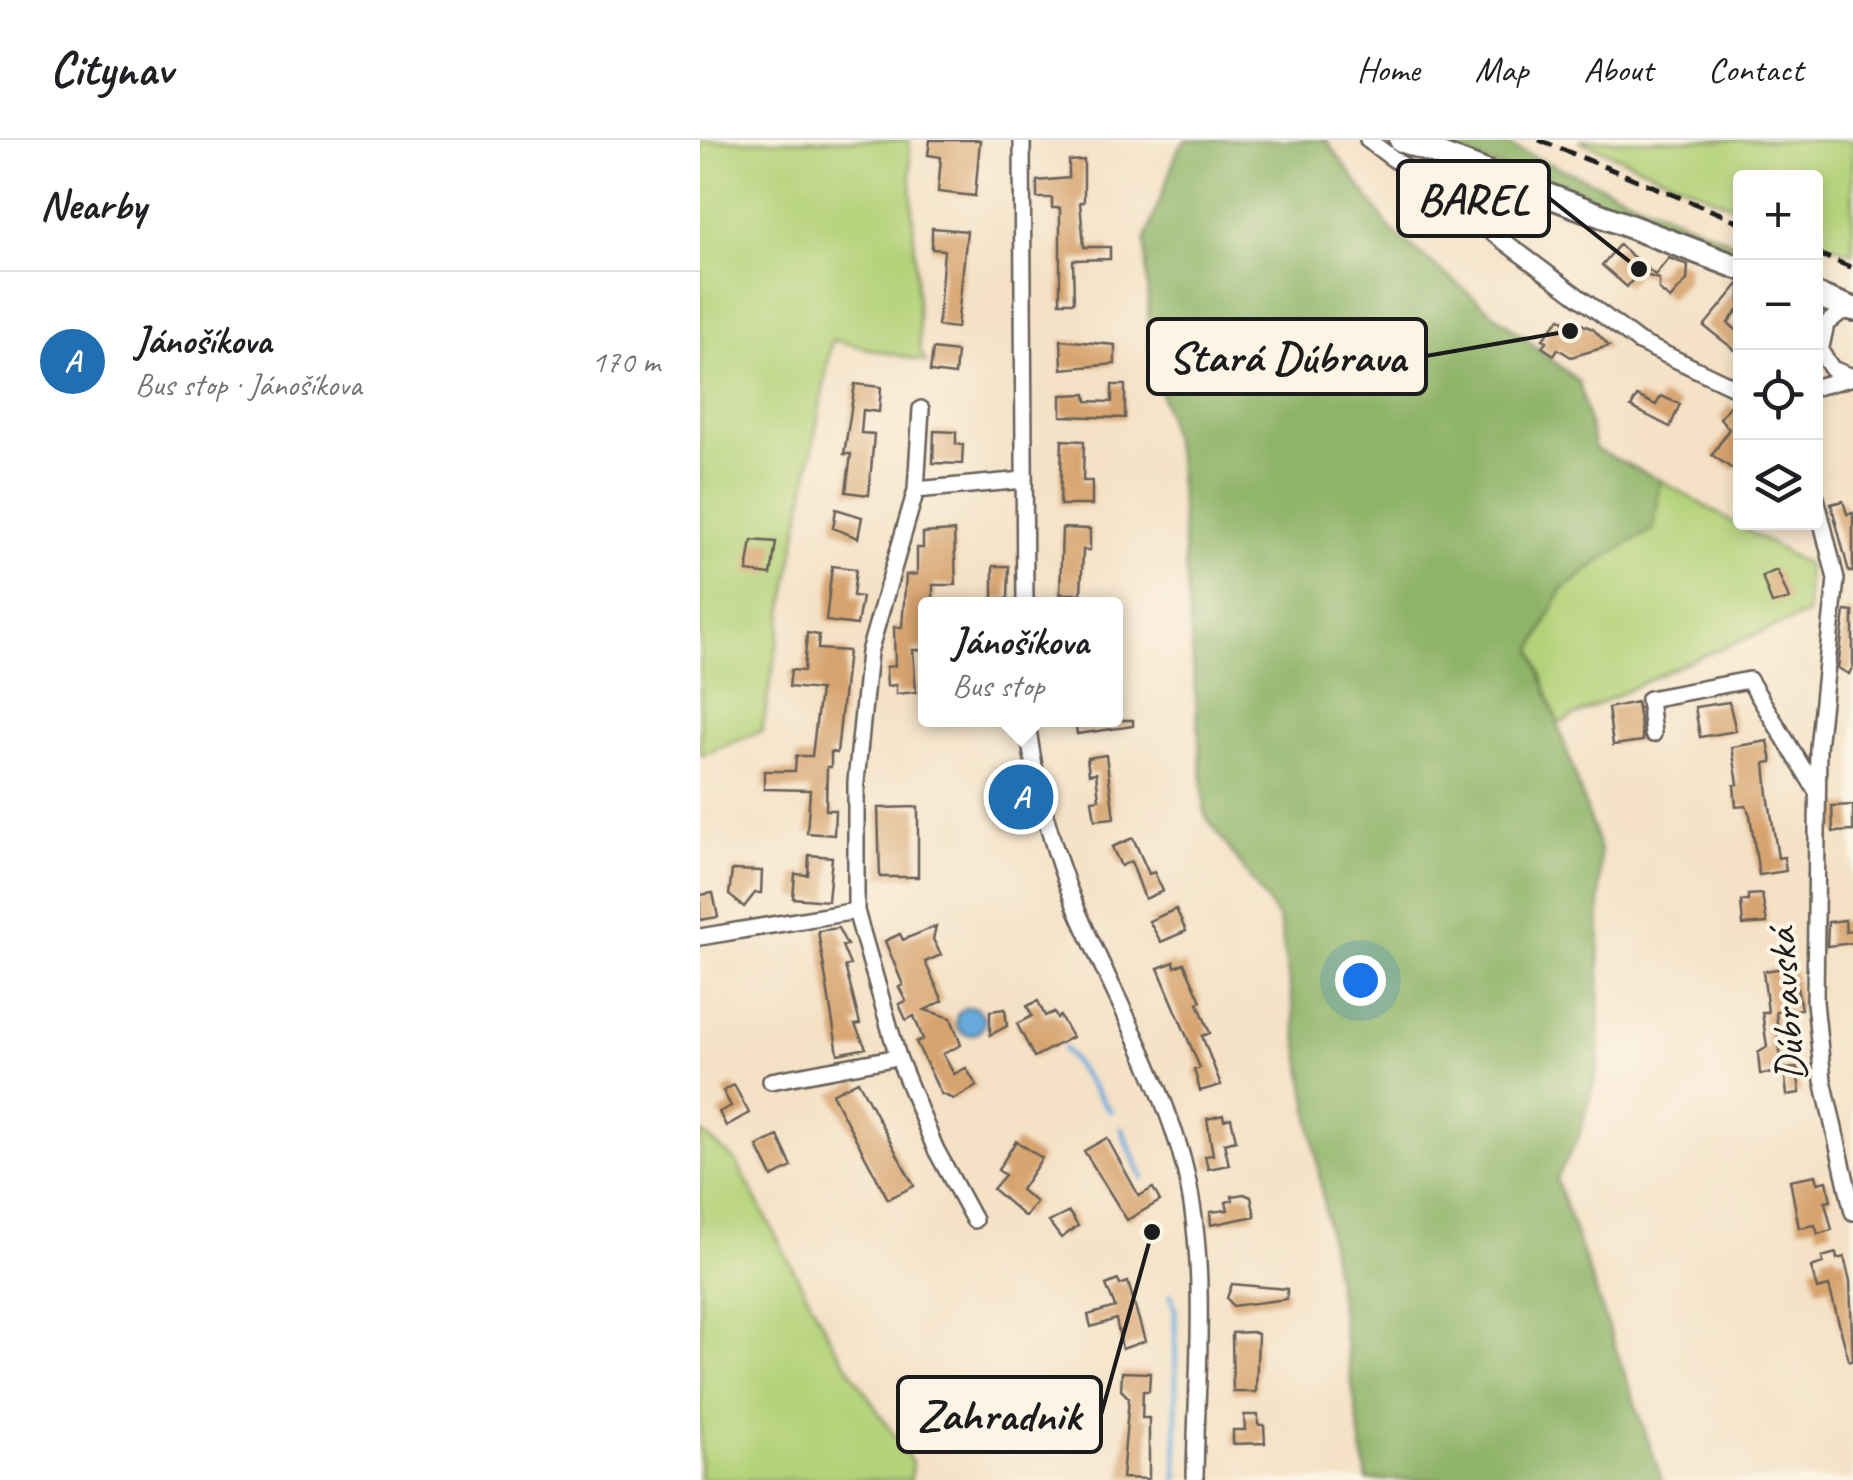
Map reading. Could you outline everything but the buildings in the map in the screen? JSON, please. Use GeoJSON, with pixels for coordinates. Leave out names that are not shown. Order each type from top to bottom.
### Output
{"type":"FeatureCollection","features":[{"type":"Feature","properties":{"kind":"main road"},"geometry":{"type":"LineString","coordinates":[[1401,140],[1733,265]]}},
{"type":"Feature","properties":{"kind":"main road"},"geometry":{"type":"LineString","coordinates":[[1823,298],[1853,310]]}},
{"type":"Feature","properties":{"kind":"street"},"geometry":{"type":"LineString","coordinates":[[1022,140],[1025,597]]}},
{"type":"Feature","properties":{"kind":"street"},"geometry":{"type":"LineString","coordinates":[[1368,140],[1639,342],[1733,387]]}},
{"type":"Feature","properties":{"kind":"street"},"geometry":{"type":"LineString","coordinates":[[1819,350],[1826,324],[1833,316],[1853,310]]}},
{"type":"Feature","properties":{"kind":"street"},"geometry":{"type":"LineString","coordinates":[[1823,357],[1832,369],[1853,377]]}},
{"type":"Feature","properties":{"kind":"street"},"geometry":{"type":"LineString","coordinates":[[1823,385],[1853,377]]}},
{"type":"Feature","properties":{"kind":"street"},"geometry":{"type":"LineString","coordinates":[[921,409],[916,490],[869,652],[856,782],[856,912],[898,1057],[934,1148],[974,1220]]}},
{"type":"Feature","properties":{"kind":"street"},"geometry":{"type":"LineString","coordinates":[[916,490],[1024,480]]}},
{"type":"Feature","properties":{"kind":"street","name":"Dúbravská"},"geometry":{"type":"LineString","coordinates":[[1823,526],[1836,579],[1816,790],[1814,1002],[1822,1080],[1853,1212]]}},
{"type":"Feature","properties":{"kind":"street"},"geometry":{"type":"LineString","coordinates":[[1653,734],[1650,699],[1749,680],[1816,790]]}},
{"type":"Feature","properties":{"kind":"street"},"geometry":{"type":"LineString","coordinates":[[1027,727],[1040,792],[1076,907],[1120,999],[1180,1148],[1192,1209],[1196,1268],[1195,1480]]}},
{"type":"Feature","properties":{"kind":"street"},"geometry":{"type":"LineString","coordinates":[[700,938],[856,912]]}},
{"type":"Feature","properties":{"kind":"street"},"geometry":{"type":"LineString","coordinates":[[771,1081],[898,1057]]}},
{"type":"Feature","properties":{"kind":"green space"},"geometry":{"type":"Polygon","coordinates":[[[700,140],[909,140],[920,351],[926,362],[832,340],[762,731],[700,756],[700,140]]]}},
{"type":"Feature","properties":{"kind":"green space"},"geometry":{"type":"Polygon","coordinates":[[[1186,140],[1326,140],[1393,232],[1579,382],[1595,449],[1660,480],[1654,529],[1607,556],[1561,591],[1533,650],[1600,850],[1599,1064],[1579,1137],[1556,1179],[1662,1480],[1367,1480],[1279,919],[1205,815],[1177,460],[1150,347],[1145,242],[1178,149],[1186,140]]]}},
{"type":"Feature","properties":{"kind":"green space"},"geometry":{"type":"Polygon","coordinates":[[[1427,140],[1495,140],[1733,242],[1733,257],[1427,140]]]}},
{"type":"Feature","properties":{"kind":"green space"},"geometry":{"type":"Polygon","coordinates":[[[1579,140],[1853,140],[1853,253],[1823,243],[1823,170],[1733,170],[1733,206],[1579,140]]]}},
{"type":"Feature","properties":{"kind":"green space"},"geometry":{"type":"Polygon","coordinates":[[[1660,480],[1733,522],[1733,530],[1746,530],[1807,565],[1808,614],[1682,664],[1558,724],[1533,650],[1561,591],[1607,556],[1653,529],[1660,480]]]}},
{"type":"Feature","properties":{"kind":"green space"},"geometry":{"type":"Polygon","coordinates":[[[700,1131],[736,1161],[834,1345],[912,1462],[911,1480],[700,1480],[700,1131]]]}},
{"type":"Feature","properties":{"kind":"water"},"geometry":{"type":"Polygon","coordinates":[[[970,1007],[980,1011],[984,1021],[980,1031],[970,1035],[960,1031],[956,1021],[960,1011],[970,1007]]]}},
{"type":"Feature","properties":{"kind":"waterway"},"geometry":{"type":"LineString","coordinates":[[1064,1049],[1110,1111]]}},
{"type":"Feature","properties":{"kind":"waterway"},"geometry":{"type":"LineString","coordinates":[[1121,1128],[1143,1178]]}},
{"type":"Feature","properties":{"kind":"waterway"},"geometry":{"type":"LineString","coordinates":[[1171,1295],[1175,1311],[1177,1480]]}},
{"type":"Feature","properties":{"kind":"railway"},"geometry":{"type":"LineString","coordinates":[[1539,140],[1733,219]]}},
{"type":"Feature","properties":{"kind":"railway"},"geometry":{"type":"LineString","coordinates":[[1823,256],[1853,268]]}},
{"type":"Feature","properties":{"kind":"place","name":"BAREL"},"geometry":{"type":"Point","coordinates":[1639,269]}},
{"type":"Feature","properties":{"kind":"place","name":"Stará Dúbrava"},"geometry":{"type":"Point","coordinates":[1570,331]}},
{"type":"Feature","properties":{"kind":"place","name":"Jánošíkova"},"geometry":{"type":"Point","coordinates":[1021,797]}},
{"type":"Feature","properties":{"kind":"place","name":"Zahradnik"},"geometry":{"type":"Point","coordinates":[1152,1232]}}]}
